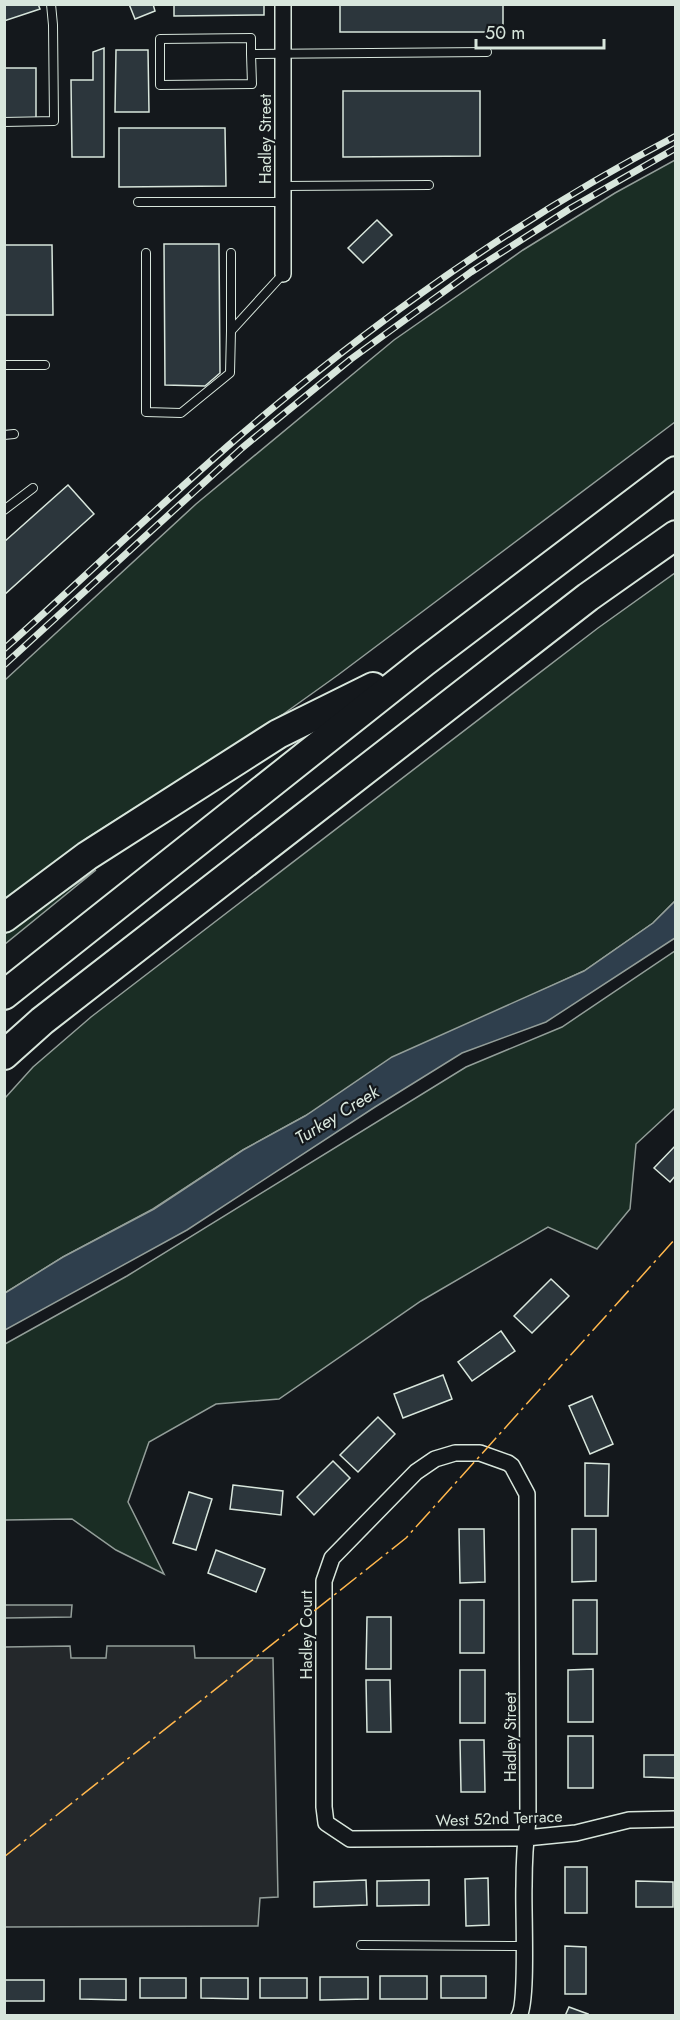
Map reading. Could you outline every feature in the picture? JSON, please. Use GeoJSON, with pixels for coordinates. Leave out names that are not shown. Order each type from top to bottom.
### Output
{"type":"FeatureCollection","features":[{"type":"Feature","properties":{"kind":"highway"},"geometry":{"type":"LineString","coordinates":[[4,995],[424,662],[675,471]]}},
{"type":"Feature","properties":{"kind":"highway"},"geometry":{"type":"LineString","coordinates":[[4,1055],[89,984],[579,605],[675,535]]}},
{"type":"Feature","properties":{"kind":"highway"},"geometry":{"type":"LineString","coordinates":[[4,918],[87,856],[278,734],[424,662]]}},
{"type":"Feature","properties":{"kind":"street","name":"Hadley Street"},"geometry":{"type":"LineString","coordinates":[[283,4],[283,274]]}},
{"type":"Feature","properties":{"kind":"street","name":"Hadley Court"},"geometry":{"type":"LineString","coordinates":[[326,1823],[324,1808],[324,1581],[332,1558],[416,1472],[435,1459],[455,1453],[480,1453],[508,1463]]}},
{"type":"Feature","properties":{"kind":"street","name":"Hadley Street"},"geometry":{"type":"LineString","coordinates":[[508,1463],[513,1466],[527,1494],[528,1821],[523,2003],[519,2016]]}},
{"type":"Feature","properties":{"kind":"street","name":"West 52nd Terrace"},"geometry":{"type":"LineString","coordinates":[[326,1823],[350,1839],[526,1838],[576,1833],[628,1820],[675,1819]]}},
{"type":"Feature","properties":{"kind":"lane"},"geometry":{"type":"LineString","coordinates":[[4,122],[54,122],[51,4]]}},
{"type":"Feature","properties":{"kind":"lane"},"geometry":{"type":"LineString","coordinates":[[251,38],[251,54],[252,84],[160,85],[160,39],[251,38]]}},
{"type":"Feature","properties":{"kind":"lane"},"geometry":{"type":"LineString","coordinates":[[251,54],[487,52]]}},
{"type":"Feature","properties":{"kind":"lane"},"geometry":{"type":"LineString","coordinates":[[283,186],[429,184]]}},
{"type":"Feature","properties":{"kind":"lane"},"geometry":{"type":"LineString","coordinates":[[138,202],[283,202]]}},
{"type":"Feature","properties":{"kind":"lane"},"geometry":{"type":"LineString","coordinates":[[146,253],[146,412],[181,413],[230,373],[231,253]]}},
{"type":"Feature","properties":{"kind":"lane"},"geometry":{"type":"LineString","coordinates":[[231,331],[283,274]]}},
{"type":"Feature","properties":{"kind":"lane"},"geometry":{"type":"LineString","coordinates":[[4,365],[45,365]]}},
{"type":"Feature","properties":{"kind":"lane"},"geometry":{"type":"LineString","coordinates":[[4,435],[14,434]]}},
{"type":"Feature","properties":{"kind":"lane"},"geometry":{"type":"LineString","coordinates":[[4,510],[33,488]]}},
{"type":"Feature","properties":{"kind":"lane"},"geometry":{"type":"LineString","coordinates":[[361,1945],[524,1946]]}},
{"type":"Feature","properties":{"kind":"green space"},"geometry":{"type":"Polygon","coordinates":[[[675,160],[675,422],[338,675],[282,715],[87,838],[5,903],[5,680],[196,504],[394,340],[523,250],[615,193],[675,160]]]}},
{"type":"Feature","properties":{"kind":"green space"},"geometry":{"type":"Polygon","coordinates":[[[675,573],[675,901],[653,923],[584,971],[528,997],[243,1150],[153,1209],[63,1257],[5,1293],[5,1098],[33,1067],[91,1017],[598,628],[675,573]]]}},
{"type":"Feature","properties":{"kind":"green space"},"geometry":{"type":"Polygon","coordinates":[[[96,870],[5,944],[4,935],[11,929],[96,870]]]}},
{"type":"Feature","properties":{"kind":"green space"},"geometry":{"type":"Polygon","coordinates":[[[675,951],[675,1108],[636,1144],[630,1209],[597,1249],[548,1227],[421,1301],[279,1399],[216,1404],[149,1442],[128,1502],[164,1574],[116,1550],[72,1519],[5,1520],[5,1344],[127,1276],[466,1067],[562,1027],[675,951]]]}},
{"type":"Feature","properties":{"kind":"shaded area"},"geometry":{"type":"Polygon","coordinates":[[[5,1605],[72,1605],[71,1617],[5,1618],[5,1605]]]}},
{"type":"Feature","properties":{"kind":"shaded area"},"geometry":{"type":"Polygon","coordinates":[[[70,1646],[71,1658],[106,1658],[107,1646],[194,1646],[195,1658],[273,1658],[278,1897],[260,1898],[258,1926],[5,1927],[5,1647],[70,1646]]]}},
{"type":"Feature","properties":{"kind":"water","name":"Turkey Creek"},"geometry":{"type":"Polygon","coordinates":[[[675,901],[675,938],[546,1022],[462,1053],[187,1230],[5,1330],[5,1293],[63,1257],[154,1209],[243,1150],[305,1116],[392,1057],[584,971],[653,923],[675,901]]]}},
{"type":"Feature","properties":{"kind":"building"},"geometry":{"type":"Polygon","coordinates":[[[4,4],[38,4],[40,9],[4,21],[4,4]]]}},
{"type":"Feature","properties":{"kind":"building"},"geometry":{"type":"Polygon","coordinates":[[[129,4],[153,4],[155,11],[135,19],[129,4]]]}},
{"type":"Feature","properties":{"kind":"building"},"geometry":{"type":"Polygon","coordinates":[[[174,4],[264,4],[264,15],[174,16],[174,4]]]}},
{"type":"Feature","properties":{"kind":"building"},"geometry":{"type":"Polygon","coordinates":[[[340,4],[503,4],[503,32],[340,32],[340,4]]]}},
{"type":"Feature","properties":{"kind":"building"},"geometry":{"type":"Polygon","coordinates":[[[104,48],[104,157],[72,157],[71,80],[93,80],[93,52],[104,48]]]}},
{"type":"Feature","properties":{"kind":"building"},"geometry":{"type":"Polygon","coordinates":[[[116,50],[148,50],[149,112],[115,112],[116,50]]]}},
{"type":"Feature","properties":{"kind":"building"},"geometry":{"type":"Polygon","coordinates":[[[4,68],[36,68],[36,118],[4,118],[4,68]]]}},
{"type":"Feature","properties":{"kind":"building"},"geometry":{"type":"Polygon","coordinates":[[[343,91],[480,91],[480,156],[343,157],[343,91]]]}},
{"type":"Feature","properties":{"kind":"building"},"geometry":{"type":"Polygon","coordinates":[[[119,128],[225,128],[226,186],[119,187],[119,128]]]}},
{"type":"Feature","properties":{"kind":"building"},"geometry":{"type":"Polygon","coordinates":[[[377,220],[392,235],[363,263],[348,248],[377,220]]]}},
{"type":"Feature","properties":{"kind":"building"},"geometry":{"type":"Polygon","coordinates":[[[164,244],[219,244],[220,373],[205,386],[165,385],[164,244]]]}},
{"type":"Feature","properties":{"kind":"building"},"geometry":{"type":"Polygon","coordinates":[[[4,245],[52,245],[53,315],[4,315],[4,245]]]}},
{"type":"Feature","properties":{"kind":"building"},"geometry":{"type":"Polygon","coordinates":[[[68,485],[94,514],[4,595],[4,542],[68,485]]]}},
{"type":"Feature","properties":{"kind":"building"},"geometry":{"type":"Polygon","coordinates":[[[676,1145],[676,1175],[670,1182],[654,1168],[676,1145]]]}},
{"type":"Feature","properties":{"kind":"building"},"geometry":{"type":"Polygon","coordinates":[[[551,1279],[569,1296],[532,1333],[514,1316],[551,1279]]]}},
{"type":"Feature","properties":{"kind":"building"},"geometry":{"type":"Polygon","coordinates":[[[501,1331],[515,1351],[472,1381],[458,1362],[501,1331]]]}},
{"type":"Feature","properties":{"kind":"building"},"geometry":{"type":"Polygon","coordinates":[[[443,1375],[452,1399],[403,1418],[394,1394],[443,1375]]]}},
{"type":"Feature","properties":{"kind":"building"},"geometry":{"type":"Polygon","coordinates":[[[592,1396],[613,1444],[590,1454],[569,1406],[592,1396]]]}},
{"type":"Feature","properties":{"kind":"building"},"geometry":{"type":"Polygon","coordinates":[[[378,1417],[395,1434],[358,1472],[340,1455],[378,1417]]]}},
{"type":"Feature","properties":{"kind":"building"},"geometry":{"type":"Polygon","coordinates":[[[333,1461],[350,1478],[314,1515],[297,1497],[333,1461]]]}},
{"type":"Feature","properties":{"kind":"building"},"geometry":{"type":"Polygon","coordinates":[[[585,1463],[609,1464],[608,1516],[585,1516],[585,1463]]]}},
{"type":"Feature","properties":{"kind":"building"},"geometry":{"type":"Polygon","coordinates":[[[233,1485],[283,1491],[281,1515],[230,1509],[233,1485]]]}},
{"type":"Feature","properties":{"kind":"building"},"geometry":{"type":"Polygon","coordinates":[[[189,1492],[212,1499],[196,1550],[173,1543],[189,1492]]]}},
{"type":"Feature","properties":{"kind":"building"},"geometry":{"type":"Polygon","coordinates":[[[459,1529],[484,1529],[485,1582],[460,1583],[459,1529]]]}},
{"type":"Feature","properties":{"kind":"building"},"geometry":{"type":"Polygon","coordinates":[[[572,1529],[596,1529],[596,1581],[572,1582],[572,1529]]]}},
{"type":"Feature","properties":{"kind":"building"},"geometry":{"type":"Polygon","coordinates":[[[216,1550],[265,1569],[256,1592],[208,1573],[216,1550]]]}},
{"type":"Feature","properties":{"kind":"building"},"geometry":{"type":"Polygon","coordinates":[[[460,1600],[484,1600],[484,1653],[460,1653],[460,1600]]]}},
{"type":"Feature","properties":{"kind":"building"},"geometry":{"type":"Polygon","coordinates":[[[573,1600],[597,1600],[597,1654],[573,1654],[573,1600]]]}},
{"type":"Feature","properties":{"kind":"building"},"geometry":{"type":"Polygon","coordinates":[[[367,1617],[391,1617],[391,1669],[366,1669],[367,1617]]]}},
{"type":"Feature","properties":{"kind":"building"},"geometry":{"type":"Polygon","coordinates":[[[593,1669],[593,1722],[568,1722],[568,1670],[593,1669]]]}},
{"type":"Feature","properties":{"kind":"building"},"geometry":{"type":"Polygon","coordinates":[[[460,1670],[485,1670],[485,1723],[460,1723],[460,1670]]]}},
{"type":"Feature","properties":{"kind":"building"},"geometry":{"type":"Polygon","coordinates":[[[366,1680],[390,1680],[391,1732],[367,1732],[366,1680]]]}},
{"type":"Feature","properties":{"kind":"building"},"geometry":{"type":"Polygon","coordinates":[[[568,1736],[593,1736],[593,1788],[568,1788],[568,1736]]]}},
{"type":"Feature","properties":{"kind":"building"},"geometry":{"type":"Polygon","coordinates":[[[460,1740],[484,1740],[485,1792],[461,1792],[460,1740]]]}},
{"type":"Feature","properties":{"kind":"building"},"geometry":{"type":"Polygon","coordinates":[[[644,1755],[676,1755],[676,1778],[644,1777],[644,1755]]]}},
{"type":"Feature","properties":{"kind":"building"},"geometry":{"type":"Polygon","coordinates":[[[565,1867],[587,1867],[587,1913],[565,1913],[565,1867]]]}},
{"type":"Feature","properties":{"kind":"building"},"geometry":{"type":"Polygon","coordinates":[[[488,1878],[489,1925],[466,1926],[465,1879],[488,1878]]]}},
{"type":"Feature","properties":{"kind":"building"},"geometry":{"type":"Polygon","coordinates":[[[366,1880],[367,1905],[314,1907],[314,1882],[366,1880]]]}},
{"type":"Feature","properties":{"kind":"building"},"geometry":{"type":"Polygon","coordinates":[[[429,1880],[429,1905],[377,1906],[377,1881],[429,1880]]]}},
{"type":"Feature","properties":{"kind":"building"},"geometry":{"type":"Polygon","coordinates":[[[636,1881],[673,1882],[673,1907],[636,1907],[636,1881]]]}},
{"type":"Feature","properties":{"kind":"building"},"geometry":{"type":"Polygon","coordinates":[[[565,1946],[586,1947],[586,1994],[565,1994],[565,1946]]]}},
{"type":"Feature","properties":{"kind":"building"},"geometry":{"type":"Polygon","coordinates":[[[380,1976],[427,1976],[427,1999],[380,1999],[380,1976]]]}},
{"type":"Feature","properties":{"kind":"building"},"geometry":{"type":"Polygon","coordinates":[[[441,1976],[486,1976],[486,1998],[441,1998],[441,1976]]]}},
{"type":"Feature","properties":{"kind":"building"},"geometry":{"type":"Polygon","coordinates":[[[320,1977],[368,1977],[368,1999],[320,2000],[320,1977]]]}},
{"type":"Feature","properties":{"kind":"building"},"geometry":{"type":"Polygon","coordinates":[[[140,1978],[186,1978],[186,1998],[140,1998],[140,1978]]]}},
{"type":"Feature","properties":{"kind":"building"},"geometry":{"type":"Polygon","coordinates":[[[201,1978],[248,1978],[248,1999],[201,1998],[201,1978]]]}},
{"type":"Feature","properties":{"kind":"building"},"geometry":{"type":"Polygon","coordinates":[[[260,1978],[307,1978],[307,1998],[260,1998],[260,1978]]]}},
{"type":"Feature","properties":{"kind":"building"},"geometry":{"type":"Polygon","coordinates":[[[80,1979],[126,1979],[126,2000],[80,1999],[80,1979]]]}},
{"type":"Feature","properties":{"kind":"building"},"geometry":{"type":"Polygon","coordinates":[[[4,1980],[44,1980],[44,2001],[4,2001],[4,1980]]]}},
{"type":"Feature","properties":{"kind":"building"},"geometry":{"type":"Polygon","coordinates":[[[569,2007],[588,2014],[587,2016],[565,2016],[569,2007]]]}},
{"type":"Feature","properties":{"kind":"railway"},"geometry":{"type":"LineString","coordinates":[[4,649],[236,439],[339,354],[447,275],[503,238],[559,202],[676,136]]}},
{"type":"Feature","properties":{"kind":"railway"},"geometry":{"type":"LineString","coordinates":[[4,665],[242,448],[351,359],[471,272],[571,208],[676,148]]}},
{"type":"Feature","properties":{"kind":"power"},"geometry":{"type":"LineString","coordinates":[[4,1857],[406,1538],[676,1238]]}}]}
